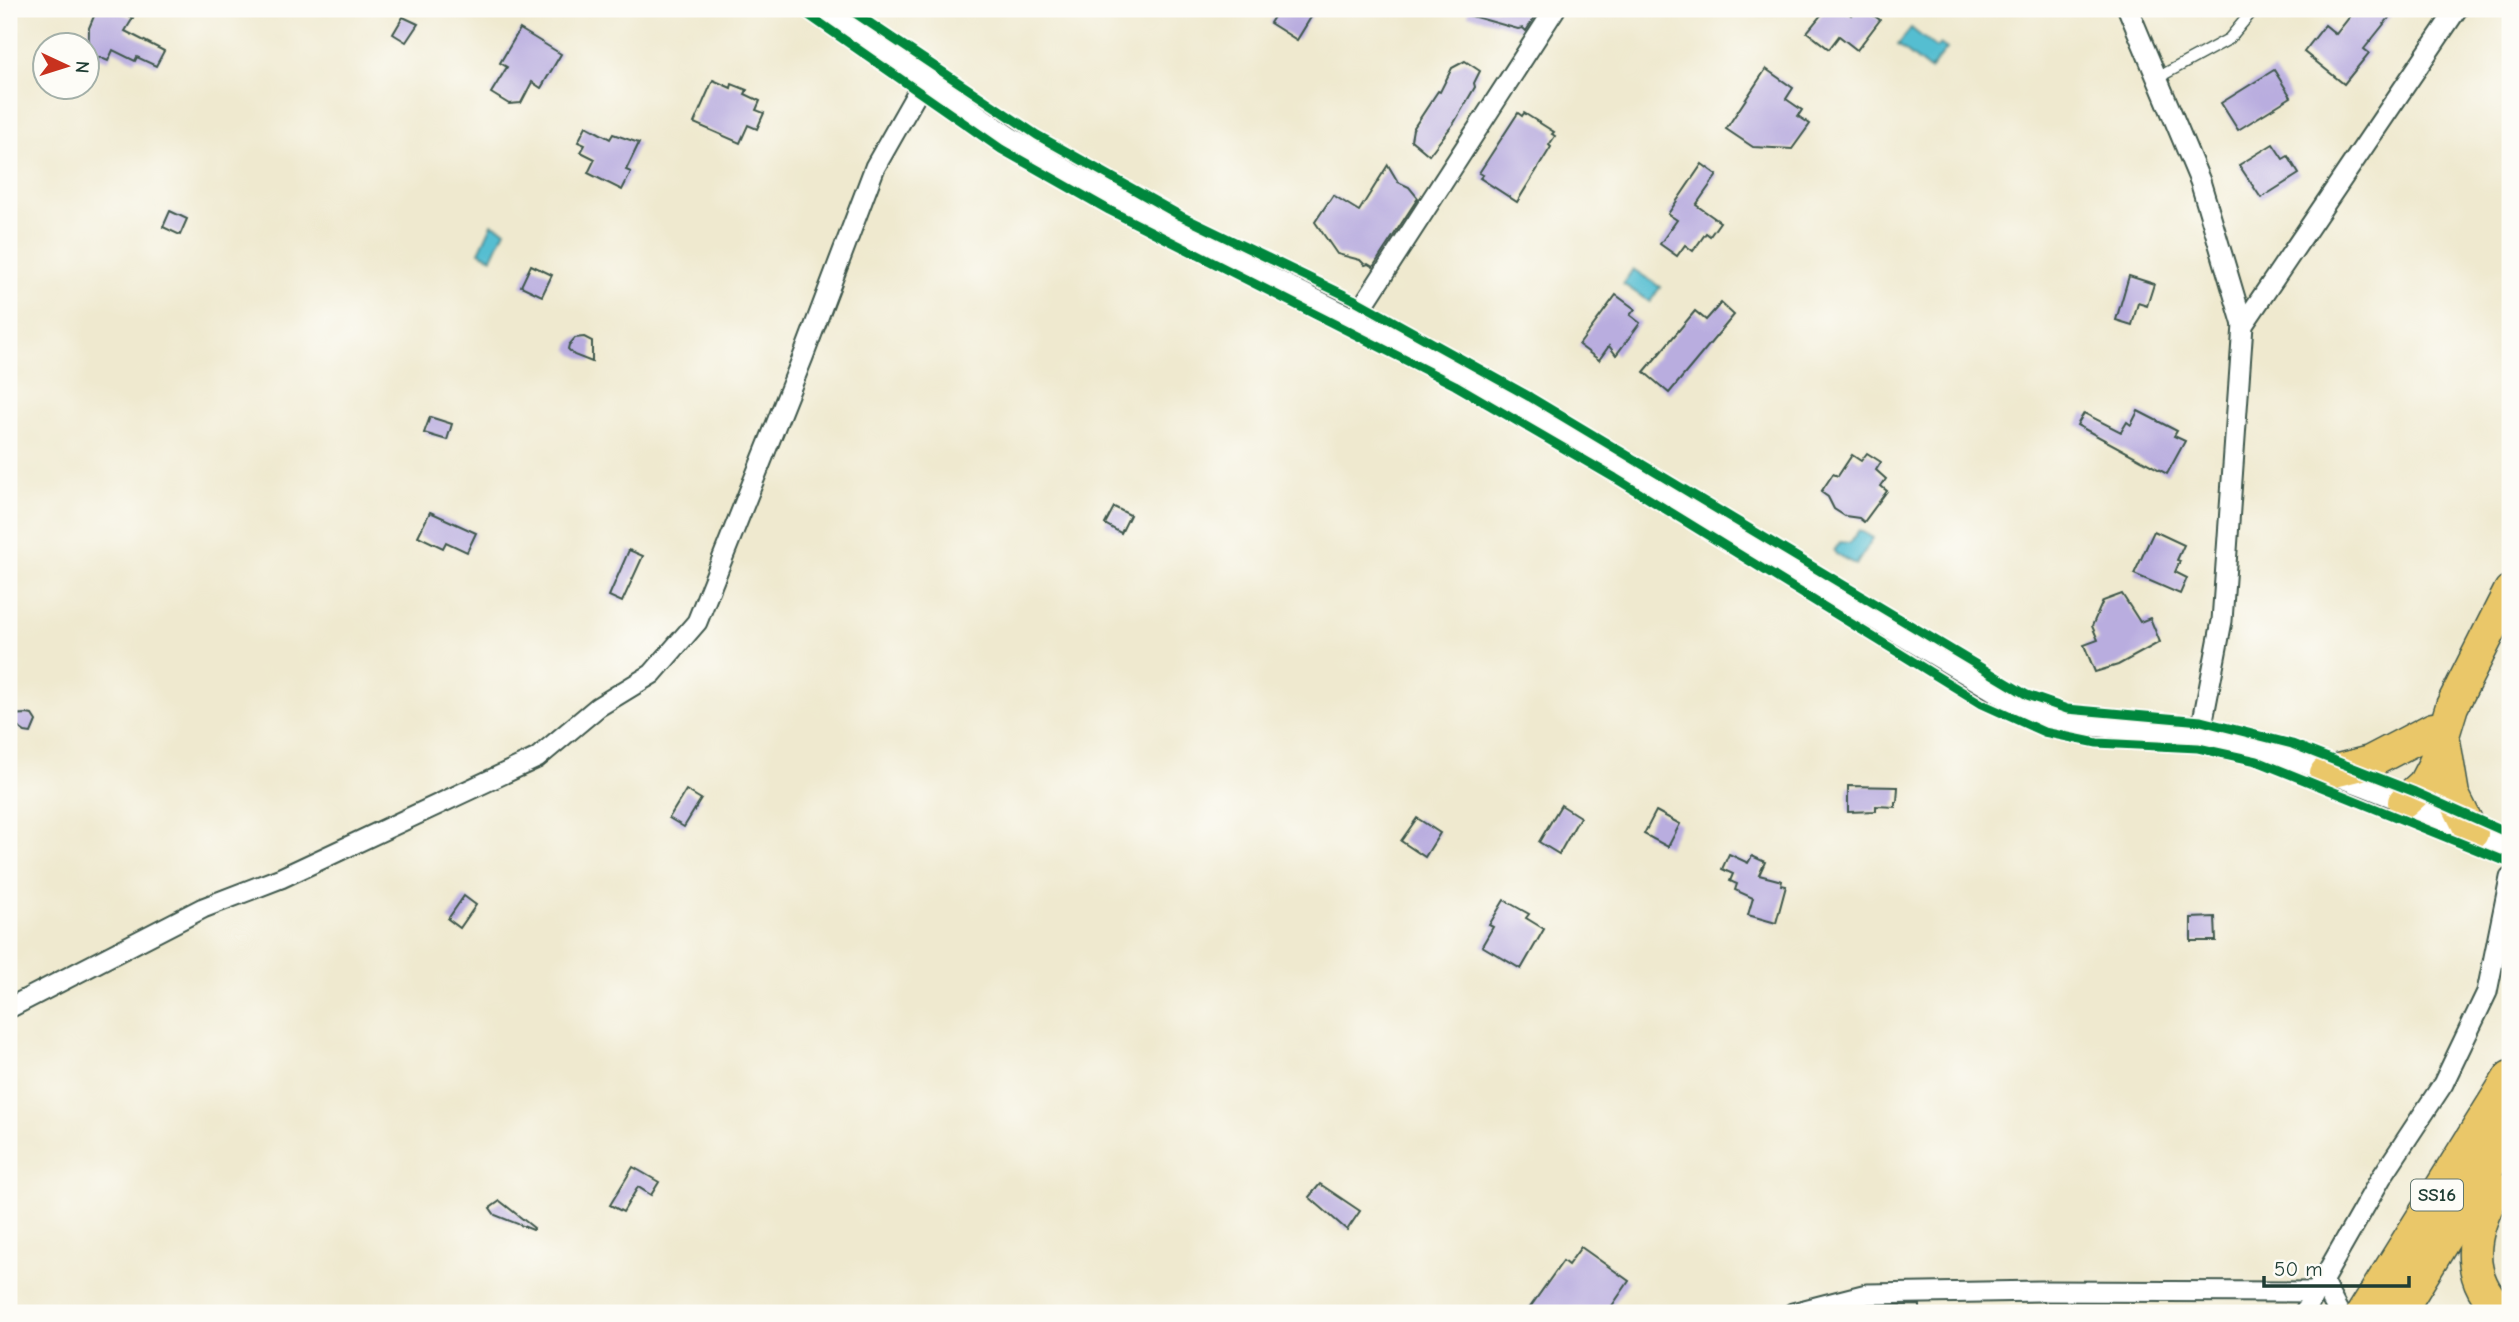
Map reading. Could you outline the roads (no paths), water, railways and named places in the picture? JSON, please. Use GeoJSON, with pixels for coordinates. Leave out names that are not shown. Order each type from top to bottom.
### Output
{"type":"FeatureCollection","features":[{"type":"Feature","properties":{"kind":"highway"},"geometry":{"type":"LineString","coordinates":[[2404,802],[2405,776],[2410,762],[2442,723],[2510,591]]}},
{"type":"Feature","properties":{"kind":"highway"},"geometry":{"type":"LineString","coordinates":[[2326,773],[2370,762],[2442,723]]}},
{"type":"Feature","properties":{"kind":"highway"},"geometry":{"type":"LineString","coordinates":[[2442,723],[2453,795],[2472,833]]}},
{"type":"Feature","properties":{"kind":"highway","name":"SS16"},"geometry":{"type":"LineString","coordinates":[[2363,1313],[2510,1077]]}},
{"type":"Feature","properties":{"kind":"highway","name":"SS16"},"geometry":{"type":"LineString","coordinates":[[2399,1313],[2510,1132]]}},
{"type":"Feature","properties":{"kind":"highway","name":"SS16"},"geometry":{"type":"LineString","coordinates":[[2504,1313],[2494,1305],[2481,1282],[2474,1260],[2476,1233],[2483,1210],[2510,1165]]}},
{"type":"Feature","properties":{"kind":"street"},"geometry":{"type":"LineString","coordinates":[[826,9],[1010,137],[1069,172],[1187,235],[1465,374],[2006,698],[2036,712],[2070,723],[2200,736],[2262,750],[2404,802],[2510,849]]}},
{"type":"Feature","properties":{"kind":"street"},"geometry":{"type":"LineString","coordinates":[[1355,318],[1555,9]]}},
{"type":"Feature","properties":{"kind":"street"},"geometry":{"type":"LineString","coordinates":[[2128,9],[2200,181],[2243,325],[2222,621],[2200,736]]}},
{"type":"Feature","properties":{"kind":"street"},"geometry":{"type":"LineString","coordinates":[[2243,325],[2457,9]]}},
{"type":"Feature","properties":{"kind":"street"},"geometry":{"type":"LineString","coordinates":[[9,1008],[203,908],[281,878],[537,758],[598,707],[652,674],[697,622],[803,358],[875,167],[925,79]]}},
{"type":"Feature","properties":{"kind":"street"},"geometry":{"type":"LineString","coordinates":[[2304,1313],[2381,1178],[2443,1084],[2487,992],[2510,878]]}},
{"type":"Feature","properties":{"kind":"street"},"geometry":{"type":"LineString","coordinates":[[1793,1313],[1867,1294],[2319,1287]]}},
{"type":"Feature","properties":{"kind":"street"},"geometry":{"type":"LineString","coordinates":[[2319,1287],[2339,1313]]}},
{"type":"Feature","properties":{"kind":"lane"},"geometry":{"type":"LineString","coordinates":[[2157,78],[2229,39],[2254,9]]}},
{"type":"Feature","properties":{"kind":"water"},"geometry":{"type":"Polygon","coordinates":[[[1911,28],[1936,48],[1940,44],[1947,49],[1930,70],[1898,45],[1911,28]]]}},
{"type":"Feature","properties":{"kind":"water"},"geometry":{"type":"Polygon","coordinates":[[[492,224],[505,230],[492,258],[479,252],[492,224]]]}},
{"type":"Feature","properties":{"kind":"water"},"geometry":{"type":"Polygon","coordinates":[[[1633,269],[1660,287],[1650,302],[1623,284],[1633,269]]]}},
{"type":"Feature","properties":{"kind":"water"},"geometry":{"type":"Polygon","coordinates":[[[1859,530],[1873,538],[1856,565],[1834,551],[1840,542],[1850,543],[1859,530]]]}}]}
